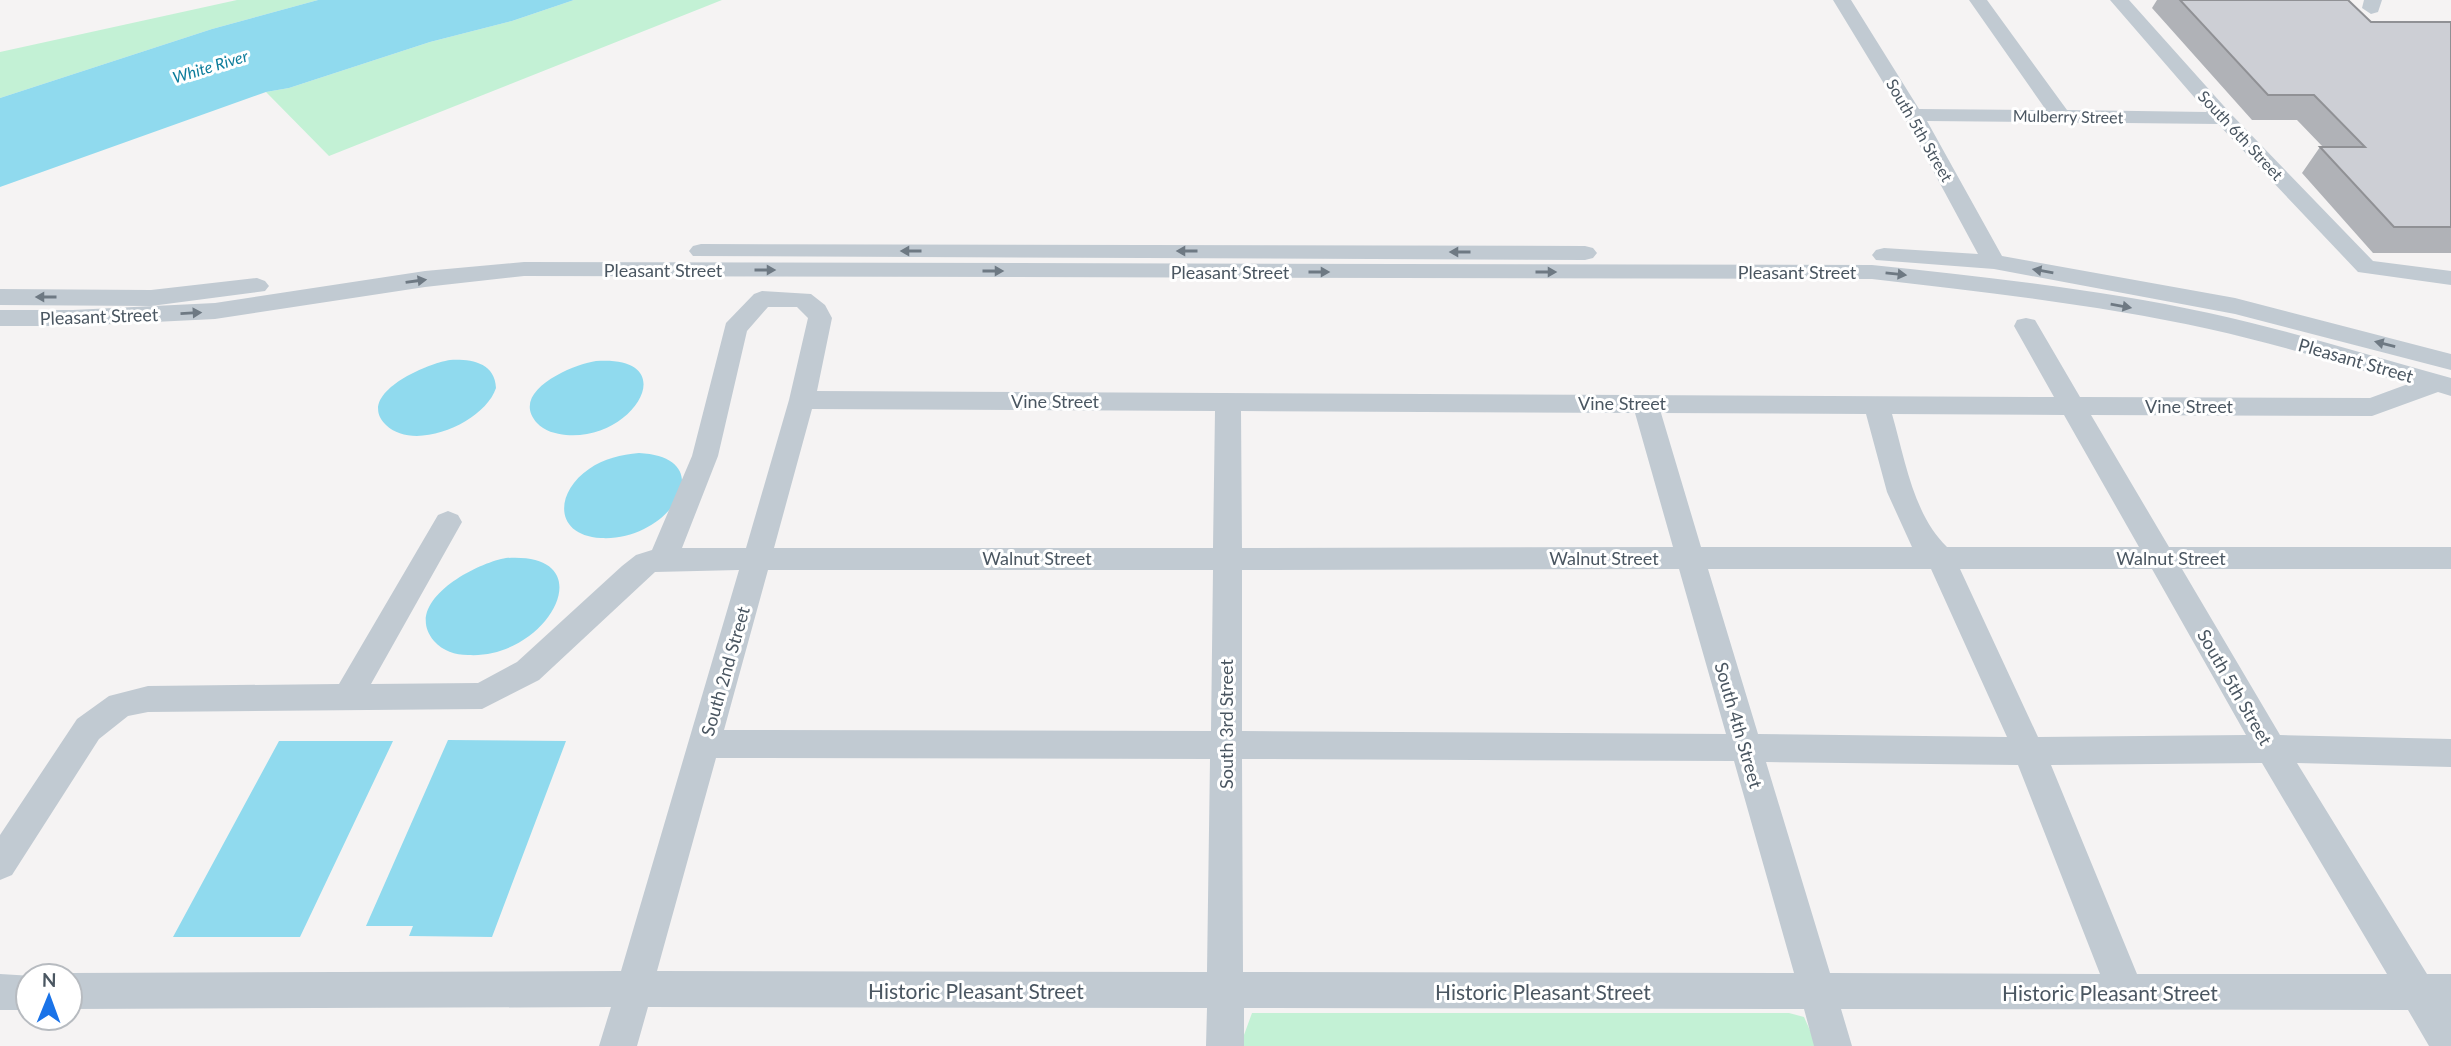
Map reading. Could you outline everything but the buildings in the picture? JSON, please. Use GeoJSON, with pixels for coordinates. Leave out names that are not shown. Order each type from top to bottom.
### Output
{"type":"FeatureCollection","features":[{"type":"Feature","properties":{"kind":"street","name":"South 5th Street"},"geometry":{"type":"LineString","coordinates":[[1842,0],[1913,115],[1994,262]]}},
{"type":"Feature","properties":{"kind":"street"},"geometry":{"type":"LineString","coordinates":[[1978,0],[2061,116]]}},
{"type":"Feature","properties":{"kind":"street","name":"South 6th Street"},"geometry":{"type":"LineString","coordinates":[[2119,0],[2224,118],[2366,267],[2451,278]]}},
{"type":"Feature","properties":{"kind":"street","name":"Mulberry Street"},"geometry":{"type":"LineString","coordinates":[[1913,115],[2224,118]]}},
{"type":"Feature","properties":{"kind":"street","name":"Pleasant Street"},"geometry":{"type":"LineString","coordinates":[[0,297],[151,298],[226,290],[436,259],[525,250],[1860,254],[1994,262],[2235,306],[2446,378]]}},
{"type":"Feature","properties":{"kind":"street","name":"Pleasant Street"},"geometry":{"type":"LineString","coordinates":[[0,318],[74,318],[215,311],[425,279],[524,269],[1872,272],[2010,287],[2208,321],[2446,378]]}},
{"type":"Feature","properties":{"kind":"street","name":"South 2nd Street"},"geometry":{"type":"LineString","coordinates":[[618,1046],[802,400],[820,318],[803,299],[762,299],[735,329],[705,456],[663,559]]}},
{"type":"Feature","properties":{"kind":"street","name":"South 5th Street"},"geometry":{"type":"LineString","coordinates":[[2026,326],[2271,748],[2434,992],[2450,1046]]}},
{"type":"Feature","properties":{"kind":"street","name":"Vine Street"},"geometry":{"type":"LineString","coordinates":[[802,400],[2372,407],[2446,378]]}},
{"type":"Feature","properties":{"kind":"street","name":"South 3rd Street"},"geometry":{"type":"LineString","coordinates":[[1225,1046],[1228,402]]}},
{"type":"Feature","properties":{"kind":"street","name":"South 4th Street"},"geometry":{"type":"LineString","coordinates":[[1645,403],[1833,1046]]}},
{"type":"Feature","properties":{"kind":"street"},"geometry":{"type":"LineString","coordinates":[[1876,404],[1901,492],[1921,539],[1940,558],[2029,751],[2126,992]]}},
{"type":"Feature","properties":{"kind":"street"},"geometry":{"type":"LineString","coordinates":[[347,698],[448,522]]}},
{"type":"Feature","properties":{"kind":"street","name":"Walnut Street"},"geometry":{"type":"LineString","coordinates":[[663,559],[2451,558]]}},
{"type":"Feature","properties":{"kind":"street"},"geometry":{"type":"LineString","coordinates":[[0,864],[88,729],[120,705],[148,699],[482,696],[527,671],[632,574],[646,563],[663,559]]}},
{"type":"Feature","properties":{"kind":"street"},"geometry":{"type":"LineString","coordinates":[[704,744],[2029,751],[2271,748],[2451,753]]}},
{"type":"Feature","properties":{"kind":"street","name":"Historic Pleasant Street"},"geometry":{"type":"LineString","coordinates":[[84,991],[634,989],[2434,992]]}},
{"type":"Feature","properties":{"kind":"green space"},"geometry":{"type":"Polygon","coordinates":[[[237,0],[318,0],[212,29],[0,98],[0,52],[237,0]]]}},
{"type":"Feature","properties":{"kind":"green space"},"geometry":{"type":"Polygon","coordinates":[[[574,0],[722,0],[329,156],[266,92],[289,88],[430,42],[512,21],[574,0]]]}},
{"type":"Feature","properties":{"kind":"green space"},"geometry":{"type":"Polygon","coordinates":[[[1252,1013],[1789,1013],[1804,1017],[1817,1046],[1240,1046],[1252,1013]]]}},
{"type":"Feature","properties":{"kind":"water","name":"White River"},"geometry":{"type":"Polygon","coordinates":[[[318,0],[574,0],[512,21],[430,42],[289,88],[266,92],[0,187],[0,98],[212,29],[318,0]]]}},
{"type":"Feature","properties":{"kind":"water"},"geometry":{"type":"Polygon","coordinates":[[[450,360],[480,364],[486,367],[495,379],[496,388],[478,412],[448,430],[431,435],[399,433],[386,425],[379,413],[379,402],[386,392],[398,382],[426,367],[450,360]]]}},
{"type":"Feature","properties":{"kind":"water"},"geometry":{"type":"Polygon","coordinates":[[[596,361],[623,363],[638,371],[644,383],[640,398],[629,413],[612,425],[590,433],[562,435],[540,426],[530,411],[531,400],[537,390],[560,373],[596,361]]]}},
{"type":"Feature","properties":{"kind":"water"},"geometry":{"type":"Polygon","coordinates":[[[639,453],[664,458],[678,469],[682,483],[677,499],[665,514],[648,527],[626,536],[601,538],[585,535],[574,529],[567,521],[564,511],[565,500],[578,478],[601,462],[639,453]]]}},
{"type":"Feature","properties":{"kind":"water"},"geometry":{"type":"Polygon","coordinates":[[[506,558],[537,560],[554,571],[559,587],[555,606],[542,625],[522,641],[497,652],[463,655],[441,647],[434,641],[426,626],[427,612],[434,599],[461,576],[506,558]]]}},
{"type":"Feature","properties":{"kind":"water"},"geometry":{"type":"Polygon","coordinates":[[[448,740],[566,741],[492,937],[409,936],[413,926],[366,926],[448,740]]]}},
{"type":"Feature","properties":{"kind":"water"},"geometry":{"type":"Polygon","coordinates":[[[279,741],[393,741],[300,937],[173,937],[279,741]]]}}]}
